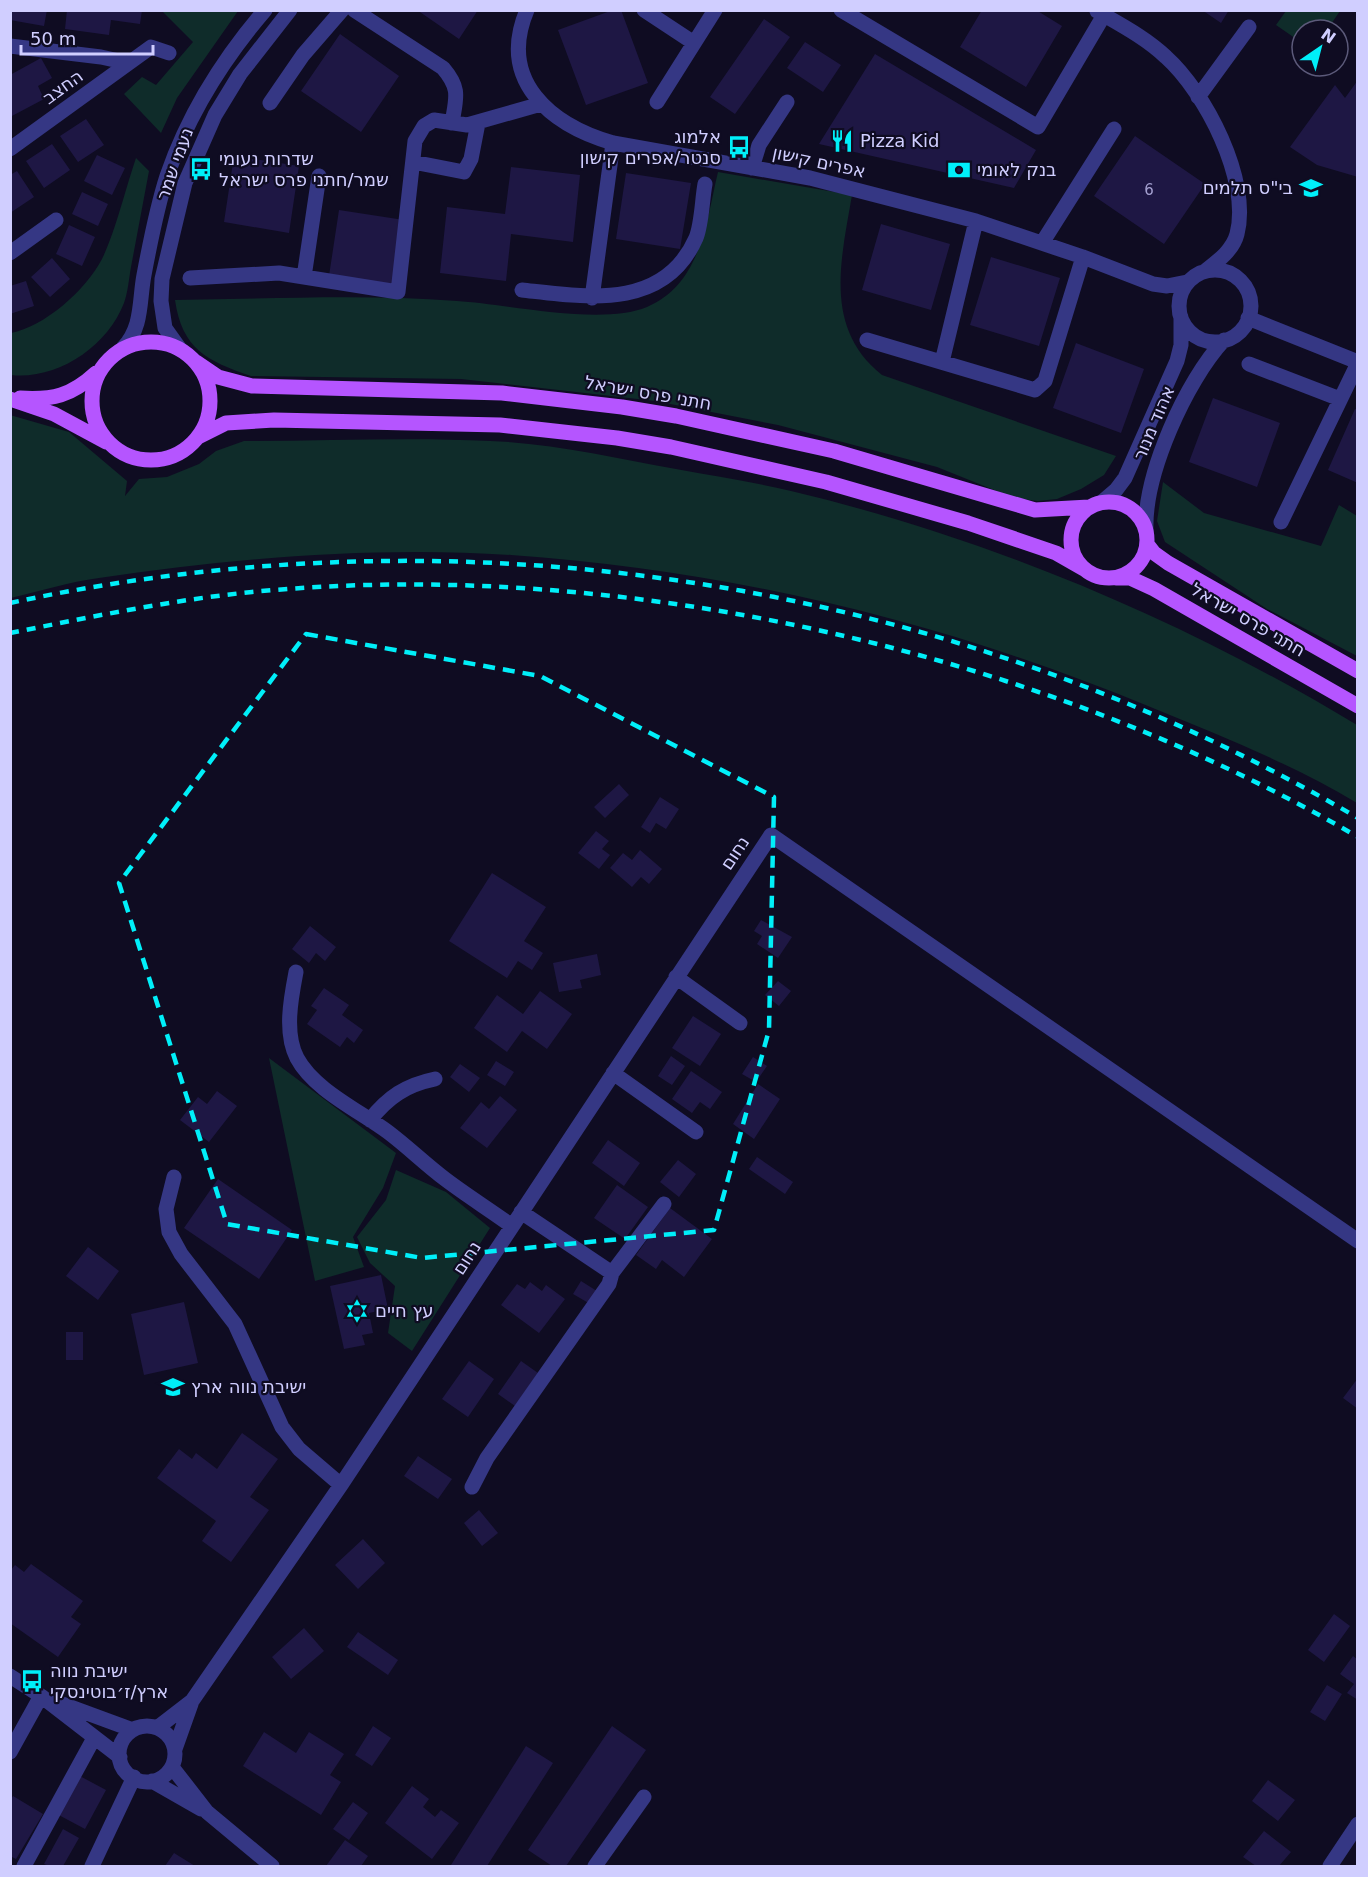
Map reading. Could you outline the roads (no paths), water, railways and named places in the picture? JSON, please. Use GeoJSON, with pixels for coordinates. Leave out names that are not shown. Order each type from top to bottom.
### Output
{"type":"FeatureCollection","features":[{"type":"Feature","properties":{"kind":"main road"},"geometry":{"type":"LineString","coordinates":[[10,398],[57,397],[79,389],[99,371],[109,358],[123,348],[142,342],[161,342],[180,349],[196,362],[205,375],[210,407],[198,436]]}},
{"type":"Feature","properties":{"kind":"main road","name":"חתני פרס ישראל"},"geometry":{"type":"LineString","coordinates":[[196,362],[218,377],[252,386],[502,393],[560,398],[676,416],[834,451],[1035,510],[1095,505]]}},
{"type":"Feature","properties":{"kind":"main road"},"geometry":{"type":"LineString","coordinates":[[99,371],[92,389],[91,407],[97,425],[112,445]]}},
{"type":"Feature","properties":{"kind":"main road"},"geometry":{"type":"LineString","coordinates":[[10,398],[54,414],[137,459],[154,460],[171,457],[186,448],[198,436],[226,423],[274,420],[500,425],[617,438],[826,482],[968,523],[1056,553],[1084,569],[1105,578],[1116,578],[1137,566],[1146,537],[1134,511],[1124,505],[1095,505],[1080,514],[1070,536],[1076,560],[1084,569]]}},
{"type":"Feature","properties":{"kind":"main road","name":"חתני פרס ישראל"},"geometry":{"type":"LineString","coordinates":[[1146,537],[1154,553],[1168,563],[1358,671]]}},
{"type":"Feature","properties":{"kind":"main road","name":"חתני פרס ישראל"},"geometry":{"type":"LineString","coordinates":[[1116,578],[1130,578],[1154,589],[1358,706]]}},
{"type":"Feature","properties":{"kind":"street","name":"נעמי שמר"},"geometry":{"type":"LineString","coordinates":[[123,348],[132,338],[138,323],[144,276],[167,177],[174,160],[198,106],[224,63],[265,10]]}},
{"type":"Feature","properties":{"kind":"street","name":"נעמי שמר"},"geometry":{"type":"LineString","coordinates":[[180,349],[165,328],[161,301],[162,279],[185,183],[214,115],[240,74],[290,10]]}},
{"type":"Feature","properties":{"kind":"street"},"geometry":{"type":"LineString","coordinates":[[270,104],[303,55],[342,10]]}},
{"type":"Feature","properties":{"kind":"street"},"geometry":{"type":"LineString","coordinates":[[354,10],[443,68],[454,80],[457,94],[452,123]]}},
{"type":"Feature","properties":{"kind":"street","name":"אפרים קישון"},"geometry":{"type":"LineString","coordinates":[[527,10],[519,29],[519,48],[527,86],[541,104],[572,129],[613,143],[810,178],[976,220],[1083,256],[1153,284],[1167,286],[1187,282]]}},
{"type":"Feature","properties":{"kind":"street"},"geometry":{"type":"LineString","coordinates":[[644,10],[694,43]]}},
{"type":"Feature","properties":{"kind":"street"},"geometry":{"type":"LineString","coordinates":[[657,102],[715,10]]}},
{"type":"Feature","properties":{"kind":"street"},"geometry":{"type":"LineString","coordinates":[[841,10],[1038,127],[1100,13],[1167,57],[1198,97],[1222,136],[1231,161],[1239,215],[1237,234],[1231,247],[1205,271],[1187,282],[1179,305],[1186,327],[1203,339],[1224,340],[1234,336],[1248,318],[1249,296],[1237,278],[1216,270],[1205,271]]}},
{"type":"Feature","properties":{"kind":"street"},"geometry":{"type":"LineString","coordinates":[[1198,97],[1249,27]]}},
{"type":"Feature","properties":{"kind":"street"},"geometry":{"type":"LineString","coordinates":[[10,46],[101,57],[128,63]]}},
{"type":"Feature","properties":{"kind":"street","name":"החצב"},"geometry":{"type":"LineString","coordinates":[[10,149],[151,46],[169,53]]}},
{"type":"Feature","properties":{"kind":"street"},"geometry":{"type":"LineString","coordinates":[[752,168],[759,145],[787,102]]}},
{"type":"Feature","properties":{"kind":"street"},"geometry":{"type":"LineString","coordinates":[[190,278],[279,273],[398,292],[416,141],[424,126],[434,120],[466,125],[478,123],[541,104]]}},
{"type":"Feature","properties":{"kind":"street"},"geometry":{"type":"LineString","coordinates":[[413,162],[464,172],[471,159],[478,123]]}},
{"type":"Feature","properties":{"kind":"street"},"geometry":{"type":"LineString","coordinates":[[1042,243],[1114,129]]}},
{"type":"Feature","properties":{"kind":"street"},"geometry":{"type":"LineString","coordinates":[[592,298],[613,143]]}},
{"type":"Feature","properties":{"kind":"street"},"geometry":{"type":"LineString","coordinates":[[304,277],[319,176]]}},
{"type":"Feature","properties":{"kind":"street"},"geometry":{"type":"LineString","coordinates":[[522,290],[592,298],[629,294],[657,282],[676,267],[696,237],[705,184]]}},
{"type":"Feature","properties":{"kind":"street"},"geometry":{"type":"LineString","coordinates":[[10,253],[56,220]]}},
{"type":"Feature","properties":{"kind":"street"},"geometry":{"type":"LineString","coordinates":[[942,362],[976,220]]}},
{"type":"Feature","properties":{"kind":"street"},"geometry":{"type":"LineString","coordinates":[[867,340],[1035,390],[1045,381],[1083,256]]}},
{"type":"Feature","properties":{"kind":"street","name":"אהוד מנור"},"geometry":{"type":"LineString","coordinates":[[1095,505],[1116,490],[1125,478],[1177,361],[1181,345],[1181,317]]}},
{"type":"Feature","properties":{"kind":"street"},"geometry":{"type":"LineString","coordinates":[[1248,318],[1358,362],[1281,522]]}},
{"type":"Feature","properties":{"kind":"street","name":"אהוד מנור"},"geometry":{"type":"LineString","coordinates":[[1146,537],[1145,506],[1158,462],[1197,373],[1224,340]]}},
{"type":"Feature","properties":{"kind":"street"},"geometry":{"type":"LineString","coordinates":[[1249,364],[1340,399]]}},
{"type":"Feature","properties":{"kind":"street","name":"נחום"},"geometry":{"type":"LineString","coordinates":[[175,1749],[192,1701],[341,1485],[771,835],[1358,1241]]}},
{"type":"Feature","properties":{"kind":"street"},"geometry":{"type":"LineString","coordinates":[[296,972],[290,1005],[291,1034],[296,1057],[310,1075],[339,1100],[370,1120],[445,1179],[512,1226]]}},
{"type":"Feature","properties":{"kind":"street"},"geometry":{"type":"LineString","coordinates":[[676,977],[740,1023]]}},
{"type":"Feature","properties":{"kind":"street"},"geometry":{"type":"LineString","coordinates":[[613,1073],[696,1132]]}},
{"type":"Feature","properties":{"kind":"street"},"geometry":{"type":"LineString","coordinates":[[370,1120],[392,1096],[412,1084],[435,1079]]}},
{"type":"Feature","properties":{"kind":"street"},"geometry":{"type":"LineString","coordinates":[[174,1177],[166,1209],[169,1232],[181,1254],[235,1324],[282,1427],[299,1449],[341,1485]]}},
{"type":"Feature","properties":{"kind":"street"},"geometry":{"type":"LineString","coordinates":[[472,1487],[487,1458],[609,1284],[612,1273],[664,1204]]}},
{"type":"Feature","properties":{"kind":"street"},"geometry":{"type":"LineString","coordinates":[[521,1212],[612,1273]]}},
{"type":"Feature","properties":{"kind":"street"},"geometry":{"type":"LineString","coordinates":[[10,1676],[41,1696],[120,1757]]}},
{"type":"Feature","properties":{"kind":"street"},"geometry":{"type":"LineString","coordinates":[[41,1696],[133,1730]]}},
{"type":"Feature","properties":{"kind":"street"},"geometry":{"type":"LineString","coordinates":[[10,1752],[41,1696]]}},
{"type":"Feature","properties":{"kind":"street","name":"נחום"},"geometry":{"type":"LineString","coordinates":[[157,1728],[192,1701]]}},
{"type":"Feature","properties":{"kind":"street"},"geometry":{"type":"LineString","coordinates":[[152,1781],[165,1775],[172,1767],[175,1749],[170,1738],[157,1728],[145,1726],[133,1730],[123,1742],[120,1757],[124,1769],[134,1777],[152,1781],[207,1812],[272,1866]]}},
{"type":"Feature","properties":{"kind":"street"},"geometry":{"type":"LineString","coordinates":[[24,1866],[94,1738]]}},
{"type":"Feature","properties":{"kind":"street"},"geometry":{"type":"LineString","coordinates":[[172,1767],[207,1812]]}},
{"type":"Feature","properties":{"kind":"street"},"geometry":{"type":"LineString","coordinates":[[92,1866],[134,1777]]}},
{"type":"Feature","properties":{"kind":"street"},"geometry":{"type":"LineString","coordinates":[[595,1866],[644,1797]]}},
{"type":"Feature","properties":{"kind":"street"},"geometry":{"type":"LineString","coordinates":[[1330,1866],[1358,1824]]}},
{"type":"Feature","properties":{"kind":"railway"},"geometry":{"type":"LineString","coordinates":[[10,603],[183,574],[357,562],[531,565],[704,584],[875,620],[1041,670],[1203,737],[1358,818]]}},
{"type":"Feature","properties":{"kind":"railway"},"geometry":{"type":"LineString","coordinates":[[10,633],[222,595],[392,585],[535,589],[680,605],[823,631],[965,668],[1102,715],[1234,772],[1358,837]]}},
{"type":"Feature","properties":{"kind":"place","name":"Pizza Kid"},"geometry":{"type":"Point","coordinates":[842,141]}},
{"type":"Feature","properties":{"kind":"place","name":"אלמוג סנטר/אפרים קישון"},"geometry":{"type":"Point","coordinates":[739,147]}},
{"type":"Feature","properties":{"kind":"place","name":"שדרות נעומי שמר/חתני פרס ישראל"},"geometry":{"type":"Point","coordinates":[201,169]}},
{"type":"Feature","properties":{"kind":"place","name":"בנק לאומי"},"geometry":{"type":"Point","coordinates":[959,170]}},
{"type":"Feature","properties":{"kind":"place","name":"בי\"ס תלמים"},"geometry":{"type":"Point","coordinates":[1311,188]}},
{"type":"Feature","properties":{"kind":"place","name":"עץ חיים"},"geometry":{"type":"Point","coordinates":[357,1311]}},
{"type":"Feature","properties":{"kind":"place","name":"ישיבת נווה ארץ"},"geometry":{"type":"Point","coordinates":[173,1387]}},
{"type":"Feature","properties":{"kind":"place","name":"ישיבת נווה ארץ/ז׳בוטינסקי"},"geometry":{"type":"Point","coordinates":[32,1681]}}]}
